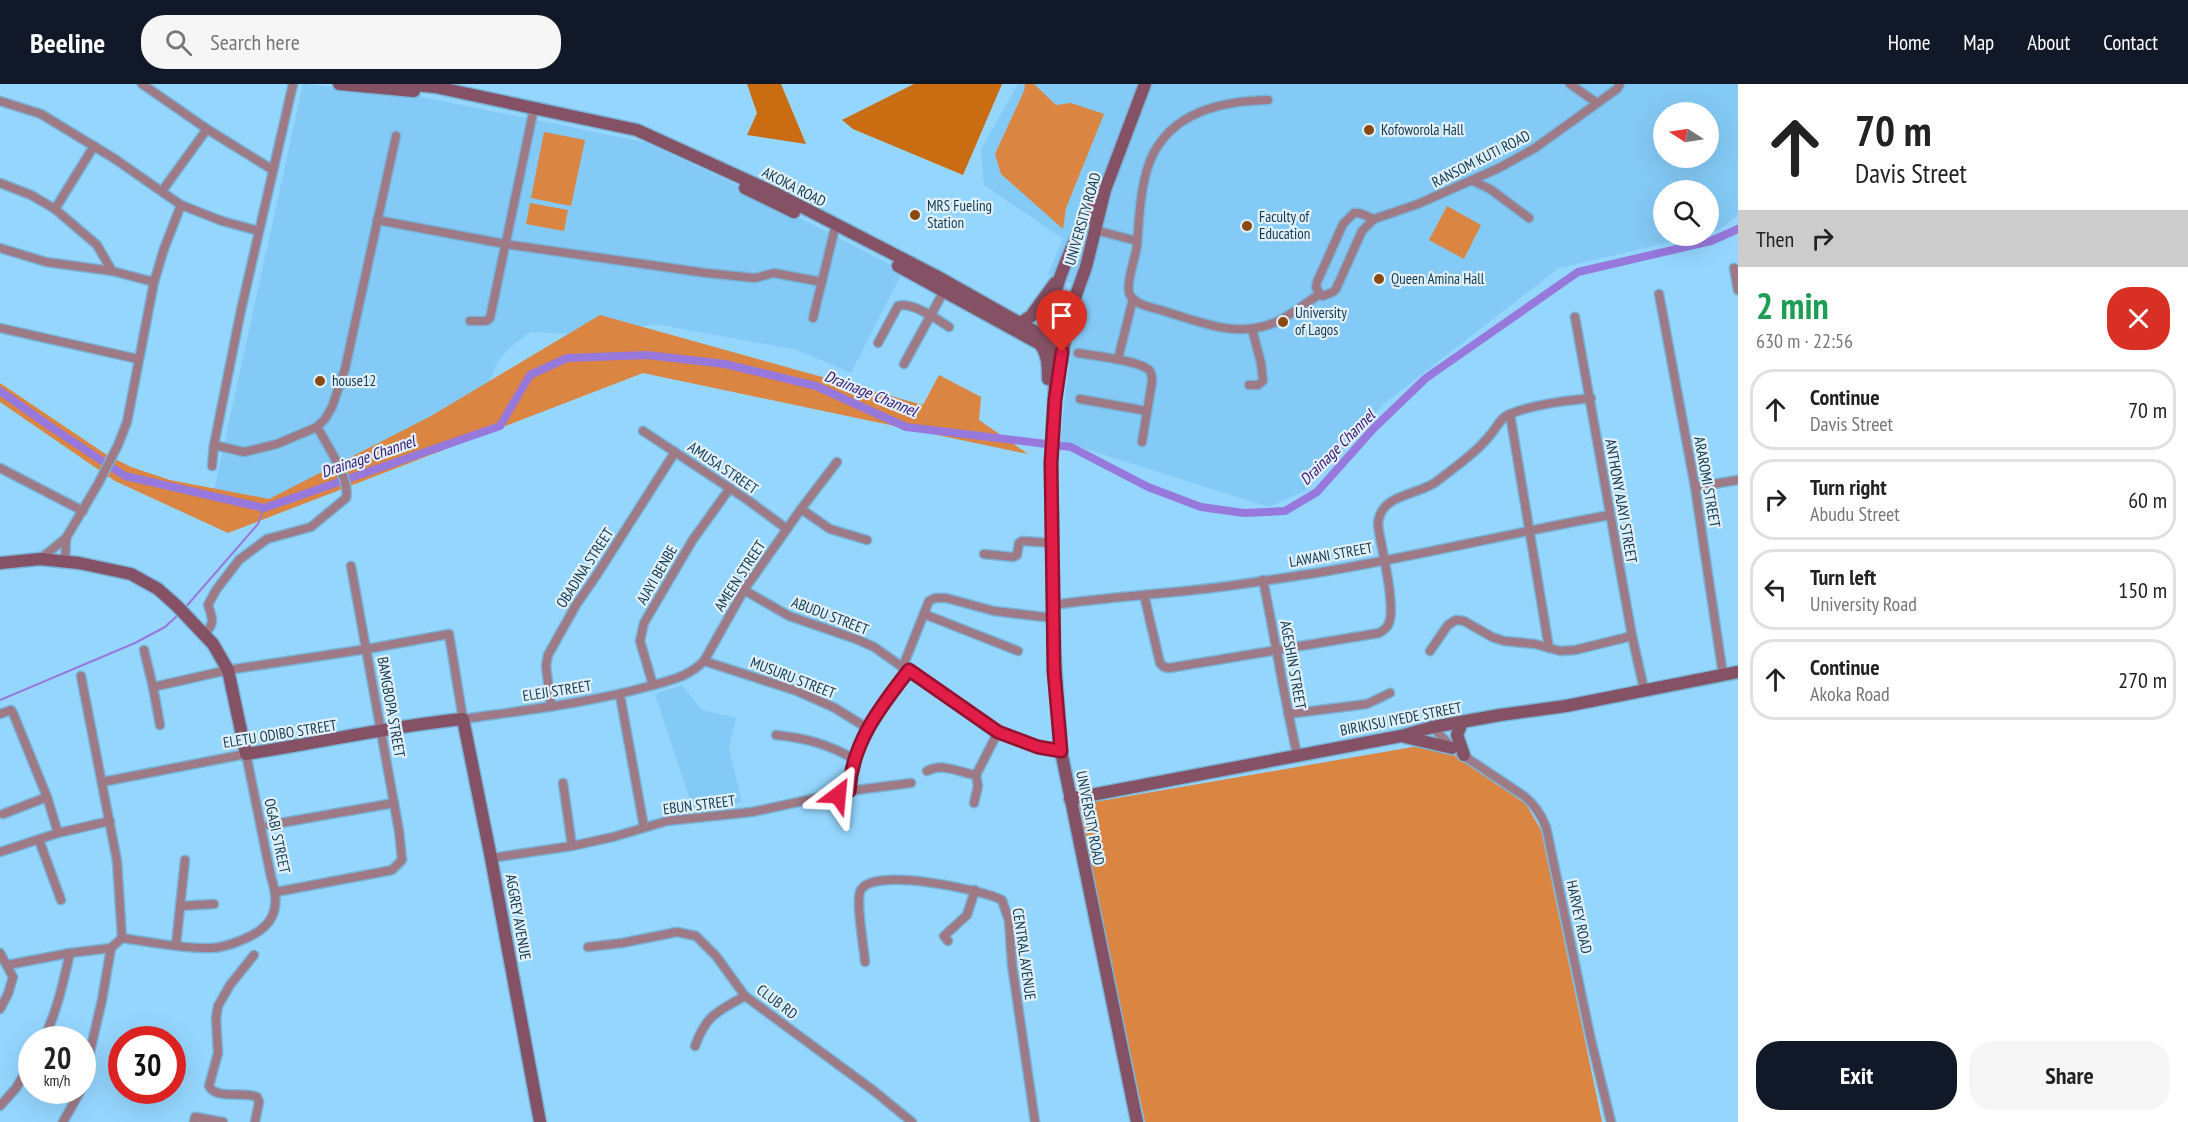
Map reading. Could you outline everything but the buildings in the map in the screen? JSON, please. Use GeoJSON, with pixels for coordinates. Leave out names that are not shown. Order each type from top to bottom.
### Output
{"type":"FeatureCollection","features":[{"type":"Feature","properties":{"kind":"main road"},"geometry":{"type":"LineString","coordinates":[[339,84],[409,90],[636,133],[834,232],[944,291],[1032,340],[1042,347],[1048,362]]}},
{"type":"Feature","properties":{"kind":"main road","name":"AKOKA ROAD"},"geometry":{"type":"LineString","coordinates":[[406,84],[435,87],[636,133],[777,194],[938,277],[1047,339]]}},
{"type":"Feature","properties":{"kind":"main road","name":"UNIVERSITY ROAD"},"geometry":{"type":"LineString","coordinates":[[1137,1122],[1061,751],[1054,671],[1052,442],[1047,339],[1061,274],[1075,241],[1087,222],[1138,84]]}},
{"type":"Feature","properties":{"kind":"main road","name":"UNIVERSITY ROAD"},"geometry":{"type":"LineString","coordinates":[[1055,400],[1070,312],[1086,267],[1105,190],[1145,84]]}},
{"type":"Feature","properties":{"kind":"main road"},"geometry":{"type":"LineString","coordinates":[[1070,256],[1069,266],[1074,270],[1080,271],[1086,267]]}},
{"type":"Feature","properties":{"kind":"main road"},"geometry":{"type":"LineString","coordinates":[[1021,323],[1031,316],[1061,274]]}},
{"type":"Feature","properties":{"kind":"main road"},"geometry":{"type":"LineString","coordinates":[[1032,340],[1047,339],[1060,330],[1070,312]]}},
{"type":"Feature","properties":{"kind":"main road"},"geometry":{"type":"LineString","coordinates":[[1047,339],[1055,348],[1052,442]]}},
{"type":"Feature","properties":{"kind":"main road"},"geometry":{"type":"LineString","coordinates":[[0,563],[40,559],[65,561],[131,574],[159,589],[213,644],[228,670],[246,754]]}},
{"type":"Feature","properties":{"kind":"main road","name":"BIRIKISU IYEDE STREET"},"geometry":{"type":"LineString","coordinates":[[1070,799],[1401,736],[1433,727],[1566,706],[1738,672]]}},
{"type":"Feature","properties":{"kind":"main road","name":"ELETU ODIBO STREET"},"geometry":{"type":"LineString","coordinates":[[246,754],[463,718]]}},
{"type":"Feature","properties":{"kind":"main road","name":"AGGREY AVENUE"},"geometry":{"type":"LineString","coordinates":[[463,718],[492,858],[540,1122]]}},
{"type":"Feature","properties":{"kind":"main road"},"geometry":{"type":"LineString","coordinates":[[1462,722],[1457,735],[1464,755]]}},
{"type":"Feature","properties":{"kind":"main road"},"geometry":{"type":"LineString","coordinates":[[1401,736],[1452,748]]}},
{"type":"Feature","properties":{"kind":"street"},"geometry":{"type":"LineString","coordinates":[[142,84],[207,129],[273,170]]}},
{"type":"Feature","properties":{"kind":"street"},"geometry":{"type":"LineString","coordinates":[[212,466],[214,445],[259,231],[293,84]]}},
{"type":"Feature","properties":{"kind":"street"},"geometry":{"type":"LineString","coordinates":[[1570,84],[1597,104]]}},
{"type":"Feature","properties":{"kind":"street","name":"RANSOM KUTI ROAD"},"geometry":{"type":"LineString","coordinates":[[1320,294],[1316,287],[1317,282],[1343,224],[1354,213],[1374,219],[1473,181],[1535,148],[1597,104],[1620,84]]}},
{"type":"Feature","properties":{"kind":"street"},"geometry":{"type":"LineString","coordinates":[[1268,100],[1218,105],[1187,117],[1171,129],[1158,146],[1150,162],[1145,183],[1135,262],[1128,287],[1133,299],[1232,330],[1252,328],[1281,320],[1320,294],[1325,296],[1336,289],[1362,231],[1374,219]]}},
{"type":"Feature","properties":{"kind":"street"},"geometry":{"type":"LineString","coordinates":[[0,101],[41,114],[94,146],[181,205],[222,221],[259,231]]}},
{"type":"Feature","properties":{"kind":"street"},"geometry":{"type":"LineString","coordinates":[[470,321],[486,321],[490,318],[533,113]]}},
{"type":"Feature","properties":{"kind":"street"},"geometry":{"type":"LineString","coordinates":[[162,191],[207,129]]}},
{"type":"Feature","properties":{"kind":"street"},"geometry":{"type":"LineString","coordinates":[[214,445],[244,452],[277,444],[317,427],[325,419],[332,407],[345,369],[396,136]]}},
{"type":"Feature","properties":{"kind":"street"},"geometry":{"type":"LineString","coordinates":[[55,209],[94,146]]}},
{"type":"Feature","properties":{"kind":"street"},"geometry":{"type":"LineString","coordinates":[[1473,181],[1490,189],[1529,218]]}},
{"type":"Feature","properties":{"kind":"street"},"geometry":{"type":"LineString","coordinates":[[0,183],[31,195],[55,209],[97,245],[112,271]]}},
{"type":"Feature","properties":{"kind":"street"},"geometry":{"type":"LineString","coordinates":[[40,559],[66,538],[83,511],[111,458],[126,422],[154,282],[166,241],[181,205]]}},
{"type":"Feature","properties":{"kind":"street"},"geometry":{"type":"LineString","coordinates":[[377,220],[505,244],[743,278],[755,278],[774,273],[822,282]]}},
{"type":"Feature","properties":{"kind":"street"},"geometry":{"type":"LineString","coordinates":[[1095,230],[1137,241]]}},
{"type":"Feature","properties":{"kind":"street"},"geometry":{"type":"LineString","coordinates":[[813,318],[834,232]]}},
{"type":"Feature","properties":{"kind":"street"},"geometry":{"type":"LineString","coordinates":[[0,248],[46,262],[112,271],[154,282]]}},
{"type":"Feature","properties":{"kind":"street"},"geometry":{"type":"LineString","coordinates":[[1734,268],[1738,290]]}},
{"type":"Feature","properties":{"kind":"street"},"geometry":{"type":"LineString","coordinates":[[904,364],[944,291]]}},
{"type":"Feature","properties":{"kind":"street","name":"ARAROMI STREET"},"geometry":{"type":"LineString","coordinates":[[1659,294],[1695,487],[1723,675]]}},
{"type":"Feature","properties":{"kind":"street"},"geometry":{"type":"LineString","coordinates":[[1118,359],[1133,299]]}},
{"type":"Feature","properties":{"kind":"street"},"geometry":{"type":"LineString","coordinates":[[878,343],[901,304],[930,315],[949,327]]}},
{"type":"Feature","properties":{"kind":"street","name":"ANTHONY AJAYI STREET"},"geometry":{"type":"LineString","coordinates":[[1575,316],[1632,636],[1644,690]]}},
{"type":"Feature","properties":{"kind":"street"},"geometry":{"type":"LineString","coordinates":[[0,328],[138,358]]}},
{"type":"Feature","properties":{"kind":"street"},"geometry":{"type":"LineString","coordinates":[[1249,385],[1258,385],[1263,381],[1252,328]]}},
{"type":"Feature","properties":{"kind":"street"},"geometry":{"type":"LineString","coordinates":[[1078,353],[1118,359],[1149,369],[1152,375],[1142,442]]}},
{"type":"Feature","properties":{"kind":"street"},"geometry":{"type":"LineString","coordinates":[[1144,595],[1160,663],[1169,668],[1379,633],[1389,624],[1391,609],[1378,525],[1378,518],[1383,507],[1396,499],[1430,486],[1477,450],[1499,423],[1510,414],[1591,398]]}},
{"type":"Feature","properties":{"kind":"street"},"geometry":{"type":"LineString","coordinates":[[1080,399],[1147,411]]}},
{"type":"Feature","properties":{"kind":"street"},"geometry":{"type":"LineString","coordinates":[[1510,414],[1549,648]]}},
{"type":"Feature","properties":{"kind":"street"},"geometry":{"type":"LineString","coordinates":[[204,634],[212,626],[213,620],[208,605],[216,590],[239,560],[267,540],[311,527],[346,498],[346,488],[338,466],[317,427]]}},
{"type":"Feature","properties":{"kind":"street","name":"AMUSA STREET"},"geometry":{"type":"LineString","coordinates":[[643,431],[787,529]]}},
{"type":"Feature","properties":{"kind":"street","name":"OBADINA STREET"},"geometry":{"type":"LineString","coordinates":[[551,706],[546,666],[548,655],[576,605],[675,452]]}},
{"type":"Feature","properties":{"kind":"street","name":"AMEEN STREET"},"geometry":{"type":"LineString","coordinates":[[653,685],[682,677],[695,671],[704,662],[744,590],[837,462]]}},
{"type":"Feature","properties":{"kind":"street"},"geometry":{"type":"LineString","coordinates":[[0,468],[83,511]]}},
{"type":"Feature","properties":{"kind":"street"},"geometry":{"type":"LineString","coordinates":[[1695,487],[1738,480]]}},
{"type":"Feature","properties":{"kind":"street","name":"AJAYI BENBE"},"geometry":{"type":"LineString","coordinates":[[653,685],[640,641],[644,623],[692,541],[730,489]]}},
{"type":"Feature","properties":{"kind":"street"},"geometry":{"type":"LineString","coordinates":[[801,509],[830,529],[867,540]]}},
{"type":"Feature","properties":{"kind":"street","name":"LAWANI STREET"},"geometry":{"type":"LineString","coordinates":[[924,614],[932,599],[946,598],[994,611],[1054,611],[1095,598],[1144,595],[1263,580],[1418,555],[1529,530],[1610,515]]}},
{"type":"Feature","properties":{"kind":"street"},"geometry":{"type":"LineString","coordinates":[[65,561],[66,538]]}},
{"type":"Feature","properties":{"kind":"street"},"geometry":{"type":"LineString","coordinates":[[984,554],[1013,557],[1017,555],[1019,543],[1023,541],[1053,543]]}},
{"type":"Feature","properties":{"kind":"street","name":"BAMGBOPA STREET"},"geometry":{"type":"LineString","coordinates":[[351,566],[399,831],[401,854]]}},
{"type":"Feature","properties":{"kind":"street","name":"AGESHIN STREET"},"geometry":{"type":"LineString","coordinates":[[1263,580],[1288,714],[1298,754]]}},
{"type":"Feature","properties":{"kind":"street","name":"ABUDU STREET"},"geometry":{"type":"LineString","coordinates":[[744,590],[789,616],[856,639],[906,668],[998,732],[1038,747],[1061,751]]}},
{"type":"Feature","properties":{"kind":"street"},"geometry":{"type":"LineString","coordinates":[[849,791],[854,759],[867,728],[906,668],[924,614],[1018,651]]}},
{"type":"Feature","properties":{"kind":"street"},"geometry":{"type":"LineString","coordinates":[[1430,651],[1448,625],[1456,621],[1464,621],[1504,641],[1536,644],[1560,651],[1575,650],[1632,636]]}},
{"type":"Feature","properties":{"kind":"street"},"geometry":{"type":"LineString","coordinates":[[153,687],[228,670],[448,634],[463,718]]}},
{"type":"Feature","properties":{"kind":"street"},"geometry":{"type":"LineString","coordinates":[[144,650],[160,725]]}},
{"type":"Feature","properties":{"kind":"street","name":"MUSURU STREET"},"geometry":{"type":"LineString","coordinates":[[704,662],[797,691],[835,708],[867,728]]}},
{"type":"Feature","properties":{"kind":"street"},"geometry":{"type":"LineString","coordinates":[[81,676],[117,861],[122,938]]}},
{"type":"Feature","properties":{"kind":"street","name":"ELEJI STREET"},"geometry":{"type":"LineString","coordinates":[[463,718],[620,695],[653,685]]}},
{"type":"Feature","properties":{"kind":"street"},"geometry":{"type":"LineString","coordinates":[[1288,714],[1367,704],[1390,693]]}},
{"type":"Feature","properties":{"kind":"street"},"geometry":{"type":"LineString","coordinates":[[620,695],[644,827]]}},
{"type":"Feature","properties":{"kind":"street"},"geometry":{"type":"LineString","coordinates":[[0,714],[10,710],[13,713],[47,797],[58,833]]}},
{"type":"Feature","properties":{"kind":"street","name":"HARVEY ROAD"},"geometry":{"type":"LineString","coordinates":[[1433,727],[1452,748],[1524,796],[1533,803],[1541,815],[1546,827],[1591,1040],[1611,1122]]}},
{"type":"Feature","properties":{"kind":"street"},"geometry":{"type":"LineString","coordinates":[[974,803],[978,786],[976,775],[998,732]]}},
{"type":"Feature","properties":{"kind":"street"},"geometry":{"type":"LineString","coordinates":[[776,735],[825,744],[854,759]]}},
{"type":"Feature","properties":{"kind":"street","name":"ELETU ODIBO STREET"},"geometry":{"type":"LineString","coordinates":[[102,782],[246,754]]}},
{"type":"Feature","properties":{"kind":"street","name":"OGABI STREET"},"geometry":{"type":"LineString","coordinates":[[246,754],[276,892],[387,872],[398,866],[402,860],[401,854]]}},
{"type":"Feature","properties":{"kind":"street"},"geometry":{"type":"LineString","coordinates":[[927,771],[940,766],[976,775]]}},
{"type":"Feature","properties":{"kind":"street"},"geometry":{"type":"LineString","coordinates":[[563,783],[572,846]]}},
{"type":"Feature","properties":{"kind":"street","name":"EBUN STREET"},"geometry":{"type":"LineString","coordinates":[[492,858],[572,846],[644,827],[691,818],[752,812],[849,791],[911,783]]}},
{"type":"Feature","properties":{"kind":"street"},"geometry":{"type":"LineString","coordinates":[[3,814],[47,797]]}},
{"type":"Feature","properties":{"kind":"street"},"geometry":{"type":"LineString","coordinates":[[269,825],[394,803]]}},
{"type":"Feature","properties":{"kind":"street"},"geometry":{"type":"LineString","coordinates":[[0,852],[22,843],[110,821]]}},
{"type":"Feature","properties":{"kind":"street"},"geometry":{"type":"LineString","coordinates":[[39,840],[61,900]]}},
{"type":"Feature","properties":{"kind":"street"},"geometry":{"type":"LineString","coordinates":[[176,945],[185,860]]}},
{"type":"Feature","properties":{"kind":"street","name":"CENTRAL AVENUE"},"geometry":{"type":"LineString","coordinates":[[866,962],[859,902],[860,891],[864,886],[898,879],[975,890],[1002,900],[1008,921],[1012,965],[1035,1122]]}},
{"type":"Feature","properties":{"kind":"street"},"geometry":{"type":"LineString","coordinates":[[948,941],[944,936],[967,915],[975,890]]}},
{"type":"Feature","properties":{"kind":"street"},"geometry":{"type":"LineString","coordinates":[[7,965],[111,948],[122,938],[210,948],[227,946],[259,933],[272,919],[276,892]]}},
{"type":"Feature","properties":{"kind":"street"},"geometry":{"type":"LineString","coordinates":[[180,906],[214,904]]}},
{"type":"Feature","properties":{"kind":"street","name":"CLUB RD"},"geometry":{"type":"LineString","coordinates":[[588,947],[677,932],[693,934],[716,956],[745,996],[874,1091],[912,1122]]}},
{"type":"Feature","properties":{"kind":"street"},"geometry":{"type":"LineString","coordinates":[[96,1026],[111,948]]}},
{"type":"Feature","properties":{"kind":"street"},"geometry":{"type":"LineString","coordinates":[[0,953],[13,977],[0,1009]]}},
{"type":"Feature","properties":{"kind":"street"},"geometry":{"type":"LineString","coordinates":[[50,1026],[61,996],[70,953]]}},
{"type":"Feature","properties":{"kind":"street"},"geometry":{"type":"LineString","coordinates":[[254,955],[230,985],[218,1006],[216,1018],[218,1053],[209,1086],[216,1093],[257,1097],[259,1102],[255,1122]]}},
{"type":"Feature","properties":{"kind":"street"},"geometry":{"type":"LineString","coordinates":[[695,1046],[704,1025],[710,1018],[745,996]]}},
{"type":"Feature","properties":{"kind":"street"},"geometry":{"type":"LineString","coordinates":[[0,1106],[18,1085]]}},
{"type":"Feature","properties":{"kind":"street"},"geometry":{"type":"LineString","coordinates":[[63,1122],[73,1104]]}},
{"type":"Feature","properties":{"kind":"street"},"geometry":{"type":"LineString","coordinates":[[194,1122],[195,1117],[223,1122]]}},
{"type":"Feature","properties":{"kind":"shaded area"},"geometry":{"type":"Polygon","coordinates":[[[303,84],[413,95],[644,142],[722,178],[903,271],[851,373],[797,350],[656,324],[594,335],[530,332],[506,351],[497,363],[484,395],[266,504],[214,490],[303,84]]]}},
{"type":"Feature","properties":{"kind":"shaded area"},"geometry":{"type":"Polygon","coordinates":[[[747,84],[781,84],[806,144],[747,135],[757,113],[747,84]]]}},
{"type":"Feature","properties":{"kind":"shaded area"},"geometry":{"type":"Polygon","coordinates":[[[914,84],[1002,84],[963,175],[853,129],[842,120],[914,84]]]}},
{"type":"Feature","properties":{"kind":"shaded area","name":"University of Lagos"},"geometry":{"type":"Polygon","coordinates":[[[1018,84],[1738,84],[1738,216],[1719,230],[1719,180],[1653,180],[1654,246],[1559,268],[1385,403],[1305,491],[1269,507],[1060,441],[1070,355],[1083,289],[1048,274],[1063,239],[984,185],[981,149],[1018,84]]]}},
{"type":"Feature","properties":{"kind":"shaded area"},"geometry":{"type":"Polygon","coordinates":[[[1025,84],[1034,84],[1056,105],[1071,103],[1104,114],[1066,208],[1063,229],[1001,174],[995,154],[1024,91],[1025,84]]]}},
{"type":"Feature","properties":{"kind":"shaded area"},"geometry":{"type":"Polygon","coordinates":[[[544,132],[585,140],[571,206],[531,198],[544,132]]]}},
{"type":"Feature","properties":{"kind":"shaded area"},"geometry":{"type":"Polygon","coordinates":[[[530,203],[568,210],[564,231],[526,224],[530,203]]]}},
{"type":"Feature","properties":{"kind":"shaded area"},"geometry":{"type":"Polygon","coordinates":[[[1447,206],[1481,225],[1464,259],[1429,240],[1447,206]]]}},
{"type":"Feature","properties":{"kind":"shaded area"},"geometry":{"type":"Polygon","coordinates":[[[600,315],[923,405],[939,375],[981,397],[979,420],[1028,454],[643,373],[228,533],[115,481],[0,402],[0,383],[107,455],[131,467],[170,480],[269,499],[431,416],[600,315]]]}},
{"type":"Feature","properties":{"kind":"shaded area"},"geometry":{"type":"Polygon","coordinates":[[[682,685],[702,710],[736,718],[729,749],[742,802],[693,809],[655,694],[682,685]]]}},
{"type":"Feature","properties":{"kind":"shaded area"},"geometry":{"type":"Polygon","coordinates":[[[1436,743],[1526,804],[1541,830],[1602,1122],[1145,1122],[1077,805],[1436,743]]]}},
{"type":"Feature","properties":{"kind":"waterway","name":"Drainage Channel"},"geometry":{"type":"LineString","coordinates":[[0,391],[125,476],[264,508],[500,426],[530,375],[567,358],[647,355],[725,364],[816,386],[906,427],[1071,447],[1148,487],[1201,507],[1244,513],[1285,511],[1317,492],[1373,429],[1426,378],[1578,272],[1711,241],[1738,229]]}},
{"type":"Feature","properties":{"kind":"waterway"},"geometry":{"type":"LineString","coordinates":[[184,609],[258,524],[264,508]]}},
{"type":"Feature","properties":{"kind":"waterway"},"geometry":{"type":"LineString","coordinates":[[0,700],[135,643],[165,627],[178,615]]}},
{"type":"Feature","properties":{"kind":"place","name":"Kofoworola Hall"},"geometry":{"type":"Point","coordinates":[1369,130]}},
{"type":"Feature","properties":{"kind":"place","name":"MRS Fueling Station"},"geometry":{"type":"Point","coordinates":[915,215]}},
{"type":"Feature","properties":{"kind":"place","name":"Faculty of Education"},"geometry":{"type":"Point","coordinates":[1247,226]}},
{"type":"Feature","properties":{"kind":"place","name":"Queen Amina Hall"},"geometry":{"type":"Point","coordinates":[1379,279]}},
{"type":"Feature","properties":{"kind":"place","name":"University of Lagos"},"geometry":{"type":"Point","coordinates":[1283,322]}},
{"type":"Feature","properties":{"kind":"place","name":"house12"},"geometry":{"type":"Point","coordinates":[320,381]}},
{"type":"Feature","properties":{"kind":"route"},"geometry":{"type":"LineString","coordinates":[[838,795],[849,791],[854,759],[867,728],[885,700],[909,670],[998,732],[1038,747],[1061,751],[1054,671],[1051,463],[1055,400],[1062,352]]}}]}
